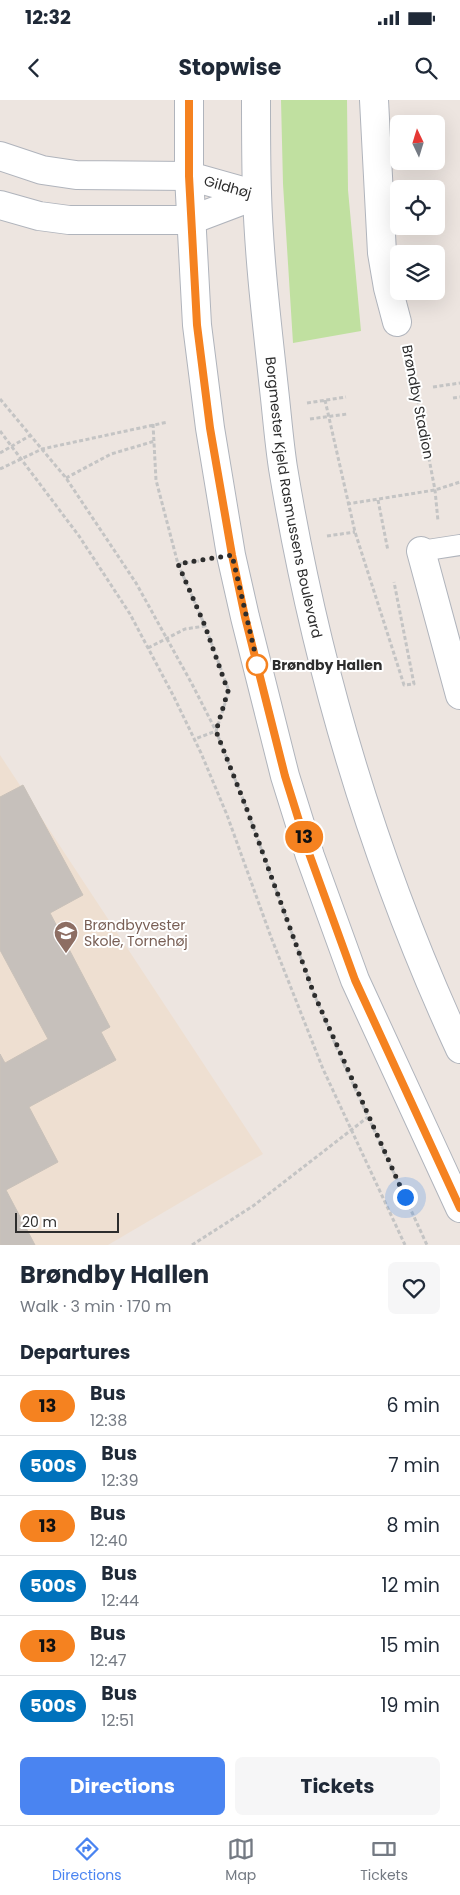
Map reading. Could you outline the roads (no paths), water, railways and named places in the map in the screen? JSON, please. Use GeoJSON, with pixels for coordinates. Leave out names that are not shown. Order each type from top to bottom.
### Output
{"type":"FeatureCollection","features":[{"type":"Feature","properties":{"kind":"street"},"geometry":{"type":"LineString","coordinates":[[189,100],[189,176],[200,353],[210,428],[245,617],[285,776],[310,856],[355,980],[460,1208]]}},
{"type":"Feature","properties":{"kind":"street","name":"Borgmester Kjeld Rasmussens Boulevard"},"geometry":{"type":"LineString","coordinates":[[256,100],[257,195],[266,318],[283,466],[308,592],[324,663],[350,757],[395,897],[460,1049]]}},
{"type":"Feature","properties":{"kind":"street"},"geometry":{"type":"LineString","coordinates":[[374,100],[382,253],[388,288],[397,322]]}},
{"type":"Feature","properties":{"kind":"street","name":"Gildhøj"},"geometry":{"type":"LineString","coordinates":[[0,156],[42,170],[76,176],[189,176],[257,195]]}},
{"type":"Feature","properties":{"kind":"street","name":"Gildhøj"},"geometry":{"type":"LineString","coordinates":[[0,205],[39,216],[70,220],[191,220],[257,195]]}},
{"type":"Feature","properties":{"kind":"street"},"geometry":{"type":"LineString","coordinates":[[421,551],[460,696]]}},
{"type":"Feature","properties":{"kind":"lane"},"geometry":{"type":"LineString","coordinates":[[421,551],[460,545]]}},
{"type":"Feature","properties":{"kind":"place","name":"Brøndby Hallen"},"geometry":{"type":"Point","coordinates":[257,665]}},
{"type":"Feature","properties":{"kind":"place","name":"Brøndbyvester Skole, Tornehøj"},"geometry":{"type":"Point","coordinates":[66,954]}}]}
